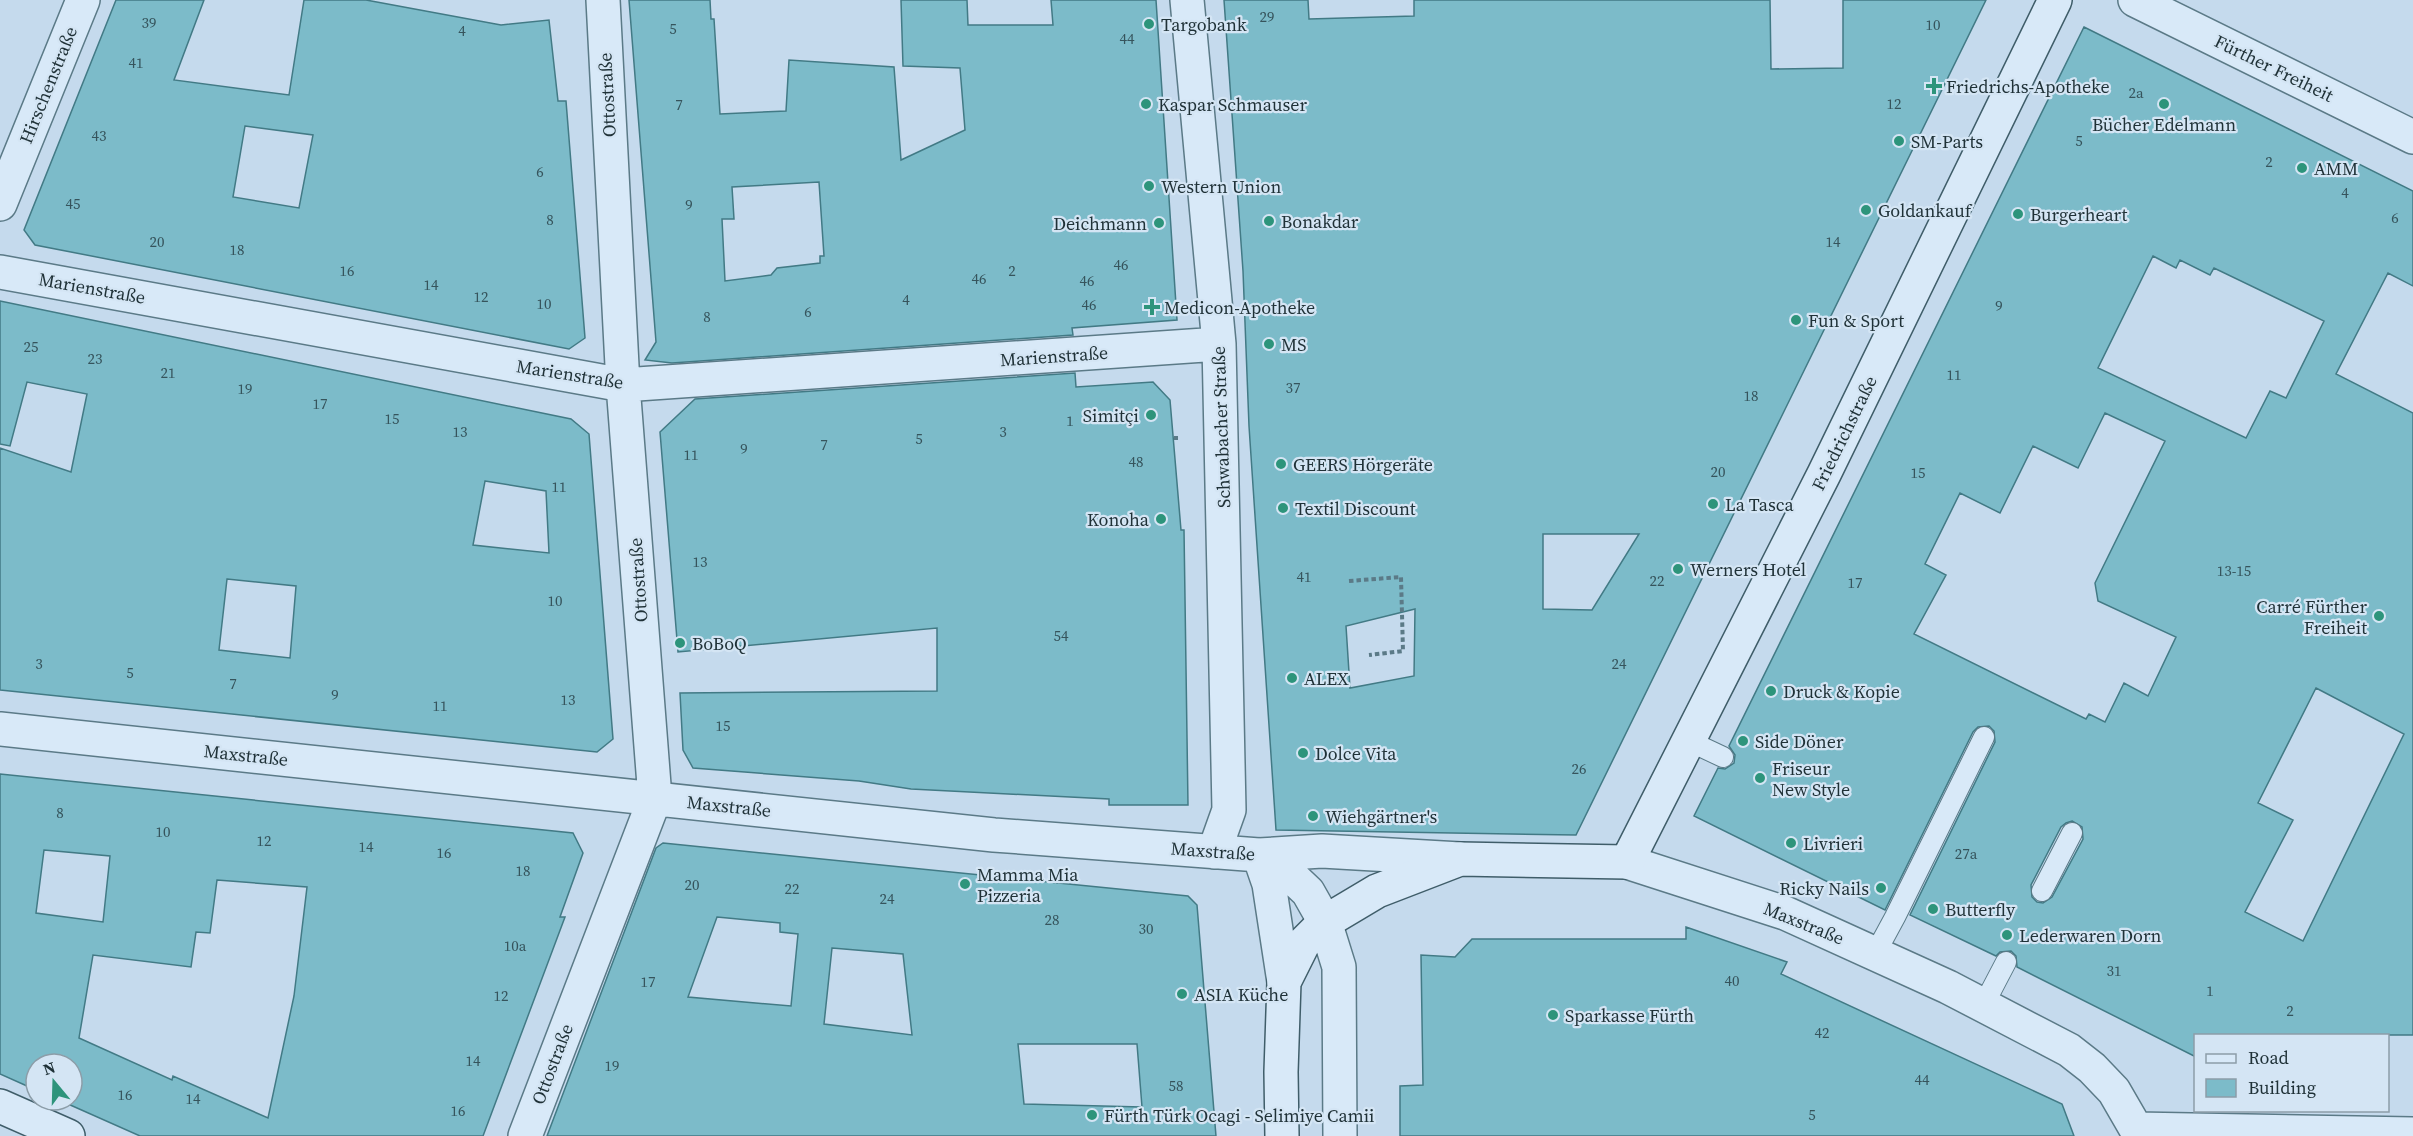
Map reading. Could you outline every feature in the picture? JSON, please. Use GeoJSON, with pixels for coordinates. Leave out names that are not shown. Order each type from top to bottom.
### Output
{"type":"FeatureCollection","features":[{"type":"Feature","properties":{"kind":"street","name":"Hirschenstraße"},"geometry":{"type":"LineString","coordinates":[[0,204],[83,0]]}},
{"type":"Feature","properties":{"kind":"street","name":"Ottostraße"},"geometry":{"type":"LineString","coordinates":[[525,1136],[655,798],[622,385],[603,0]]}},
{"type":"Feature","properties":{"kind":"street","name":"Schwabacher Straße"},"geometry":{"type":"LineString","coordinates":[[1187,0],[1219,344],[1230,810],[1214,852]]}},
{"type":"Feature","properties":{"kind":"street","name":"Friedrichstraße"},"geometry":{"type":"LineString","coordinates":[[1627,862],[1824,474],[2055,0]]}},
{"type":"Feature","properties":{"kind":"street","name":"Fürther Freiheit"},"geometry":{"type":"LineString","coordinates":[[2135,0],[2413,137]]}},
{"type":"Feature","properties":{"kind":"street","name":"Marienstraße"},"geometry":{"type":"LineString","coordinates":[[0,272],[622,385],[1219,344]]}},
{"type":"Feature","properties":{"kind":"street","name":"Maxstraße"},"geometry":{"type":"LineString","coordinates":[[0,729],[994,835],[1259,855],[1322,851],[1460,859],[1627,862],[1785,913],[1948,987],[2069,1050],[2092,1068],[2114,1091],[2134,1132]]}},
{"type":"Feature","properties":{"kind":"street"},"geometry":{"type":"LineString","coordinates":[[1259,855],[1289,874],[1308,892],[1325,922],[1339,967],[1340,1136]]}},
{"type":"Feature","properties":{"kind":"street"},"geometry":{"type":"LineString","coordinates":[[1259,855],[1269,884],[1284,982],[1281,1072],[1282,1136]]}},
{"type":"Feature","properties":{"kind":"street","name":"Maxstraße"},"geometry":{"type":"LineString","coordinates":[[1284,982],[1303,944],[1325,922],[1377,891],[1460,859]]}},
{"type":"Feature","properties":{"kind":"street"},"geometry":{"type":"LineString","coordinates":[[0,1106],[68,1136]]}},
{"type":"Feature","properties":{"kind":"street"},"geometry":{"type":"LineString","coordinates":[[2134,1132],[2413,1134]]}},
{"type":"Feature","properties":{"kind":"lane"},"geometry":{"type":"LineString","coordinates":[[1875,954],[1983,737]]}},
{"type":"Feature","properties":{"kind":"lane"},"geometry":{"type":"LineString","coordinates":[[1689,741],[1723,757]]}},
{"type":"Feature","properties":{"kind":"lane"},"geometry":{"type":"LineString","coordinates":[[2042,891],[2072,833]]}},
{"type":"Feature","properties":{"kind":"lane"},"geometry":{"type":"LineString","coordinates":[[1983,1006],[2006,962]]}},
{"type":"Feature","properties":{"kind":"path"},"geometry":{"type":"LineString","coordinates":[[1349,581],[1401,577],[1403,651],[1369,655]]}},
{"type":"Feature","properties":{"kind":"building"},"geometry":{"type":"Polygon","coordinates":[[[116,0],[204,0],[174,80],[289,95],[304,0],[366,0],[501,25],[549,20],[558,101],[566,101],[585,338],[569,349],[35,245],[24,230],[116,0]],[[245,126],[233,197],[299,208],[313,135],[245,126]]]}},
{"type":"Feature","properties":{"kind":"building"},"geometry":{"type":"Polygon","coordinates":[[[629,0],[710,0],[711,19],[714,19],[720,114],[786,111],[789,60],[894,67],[901,160],[965,130],[960,68],[903,66],[901,0],[967,0],[968,25],[1053,25],[1051,0],[1156,0],[1177,320],[1072,328],[1073,335],[672,363],[645,360],[656,342],[629,0]],[[819,182],[732,187],[734,219],[722,219],[725,281],[771,275],[777,268],[820,263],[820,256],[824,256],[819,182]]]}},
{"type":"Feature","properties":{"kind":"building"},"geometry":{"type":"Polygon","coordinates":[[[1224,0],[1308,0],[1309,19],[1414,16],[1414,0],[1770,0],[1771,69],[1843,68],[1843,0],[1986,0],[1576,835],[1276,830],[1249,426],[1243,271],[1224,0]],[[1543,534],[1543,609],[1592,610],[1639,534],[1543,534]],[[1415,609],[1346,626],[1350,688],[1414,676],[1415,609]]]}},
{"type":"Feature","properties":{"kind":"building"},"geometry":{"type":"Polygon","coordinates":[[[2084,27],[2413,191],[2413,286],[2388,273],[2336,374],[2413,413],[2413,1035],[2194,1034],[2194,1056],[2017,967],[2016,956],[2011,951],[2000,952],[1996,956],[1910,915],[1995,742],[1994,731],[1989,726],[1978,727],[1973,732],[1885,910],[1694,816],[1718,768],[1725,769],[1734,763],[1735,755],[1729,746],[2084,27]],[[2153,256],[2098,368],[2246,438],[2270,391],[2286,398],[2324,321],[2214,268],[2210,275],[2180,260],[2176,268],[2153,256]],[[2105,413],[2078,468],[2033,446],[2000,513],[1960,493],[1925,564],[1946,575],[1914,634],[2086,719],[2089,714],[2105,722],[2124,683],[2148,696],[2176,637],[2098,601],[2095,583],[2165,441],[2105,413]],[[2316,688],[2258,803],[2293,820],[2245,912],[2303,941],[2404,734],[2316,688]],[[2072,821],[2061,827],[2031,885],[2032,897],[2037,902],[2043,903],[2052,897],[2083,839],[2082,827],[2072,821]]]}},
{"type":"Feature","properties":{"kind":"building"},"geometry":{"type":"Polygon","coordinates":[[[0,301],[571,419],[589,434],[613,739],[597,752],[0,690],[0,448],[71,472],[87,394],[27,382],[10,446],[0,444],[0,301]],[[485,481],[473,545],[549,553],[546,491],[485,481]],[[227,579],[219,650],[290,658],[296,586],[227,579]]]}},
{"type":"Feature","properties":{"kind":"building"},"geometry":{"type":"Polygon","coordinates":[[[1075,373],[1076,387],[1153,382],[1170,400],[1181,530],[1184,530],[1188,805],[1109,805],[1109,799],[911,789],[859,781],[693,768],[683,750],[680,693],[937,691],[937,628],[678,652],[660,432],[695,399],[1075,373]]]}},
{"type":"Feature","properties":{"kind":"building"},"geometry":{"type":"Polygon","coordinates":[[[0,774],[573,833],[583,853],[560,917],[565,917],[483,1136],[140,1136],[84,1111],[84,1052],[24,1052],[24,1085],[0,1074],[0,774]],[[44,850],[36,913],[103,922],[110,856],[44,850]],[[217,880],[210,933],[196,932],[191,967],[93,955],[79,1038],[172,1080],[173,1076],[268,1118],[294,996],[307,887],[217,880]]]}},
{"type":"Feature","properties":{"kind":"building"},"geometry":{"type":"Polygon","coordinates":[[[663,843],[1188,896],[1197,905],[1216,1136],[547,1136],[656,848],[663,843]],[[717,917],[688,997],[791,1006],[798,934],[780,932],[780,923],[717,917]],[[832,948],[824,1024],[912,1035],[903,954],[832,948]],[[1018,1044],[1024,1104],[1142,1107],[1137,1044],[1018,1044]]]}},
{"type":"Feature","properties":{"kind":"building"},"geometry":{"type":"Polygon","coordinates":[[[1686,927],[1787,962],[1781,974],[2062,1104],[2074,1136],[1400,1136],[1400,1086],[1423,1085],[1421,955],[1455,957],[1472,939],[1686,939],[1686,927]]]}},
{"type":"Feature","properties":{"kind":"place","name":"Targobank"},"geometry":{"type":"Point","coordinates":[1149,24]}},
{"type":"Feature","properties":{"kind":"place","name":"Friedrichs-Apotheke"},"geometry":{"type":"Point","coordinates":[1934,86]}},
{"type":"Feature","properties":{"kind":"place","name":"Kaspar Schmauser"},"geometry":{"type":"Point","coordinates":[1146,104]}},
{"type":"Feature","properties":{"kind":"place","name":"Bücher Edelmann"},"geometry":{"type":"Point","coordinates":[2164,104]}},
{"type":"Feature","properties":{"kind":"place","name":"SM-Parts"},"geometry":{"type":"Point","coordinates":[1899,141]}},
{"type":"Feature","properties":{"kind":"place","name":"AMM"},"geometry":{"type":"Point","coordinates":[2302,168]}},
{"type":"Feature","properties":{"kind":"place","name":"Western Union"},"geometry":{"type":"Point","coordinates":[1149,186]}},
{"type":"Feature","properties":{"kind":"place","name":"Goldankauf"},"geometry":{"type":"Point","coordinates":[1866,210]}},
{"type":"Feature","properties":{"kind":"place","name":"Burgerheart"},"geometry":{"type":"Point","coordinates":[2018,214]}},
{"type":"Feature","properties":{"kind":"place","name":"Bonakdar"},"geometry":{"type":"Point","coordinates":[1269,221]}},
{"type":"Feature","properties":{"kind":"place","name":"Deichmann"},"geometry":{"type":"Point","coordinates":[1159,223]}},
{"type":"Feature","properties":{"kind":"place","name":"Medicon-Apotheke"},"geometry":{"type":"Point","coordinates":[1152,307]}},
{"type":"Feature","properties":{"kind":"place","name":"Fun & Sport"},"geometry":{"type":"Point","coordinates":[1796,320]}},
{"type":"Feature","properties":{"kind":"place","name":"MS"},"geometry":{"type":"Point","coordinates":[1269,344]}},
{"type":"Feature","properties":{"kind":"place","name":"Simitçi"},"geometry":{"type":"Point","coordinates":[1151,415]}},
{"type":"Feature","properties":{"kind":"place","name":"GEERS Hörgeräte"},"geometry":{"type":"Point","coordinates":[1281,464]}},
{"type":"Feature","properties":{"kind":"place","name":"La Tasca"},"geometry":{"type":"Point","coordinates":[1713,504]}},
{"type":"Feature","properties":{"kind":"place","name":"Textil Discount"},"geometry":{"type":"Point","coordinates":[1283,508]}},
{"type":"Feature","properties":{"kind":"place","name":"Konoha"},"geometry":{"type":"Point","coordinates":[1161,519]}},
{"type":"Feature","properties":{"kind":"place","name":"Werners Hotel"},"geometry":{"type":"Point","coordinates":[1678,569]}},
{"type":"Feature","properties":{"kind":"place","name":"Carré Fürther Freiheit"},"geometry":{"type":"Point","coordinates":[2379,616]}},
{"type":"Feature","properties":{"kind":"place","name":"BoBoQ"},"geometry":{"type":"Point","coordinates":[680,643]}},
{"type":"Feature","properties":{"kind":"place","name":"ALEX"},"geometry":{"type":"Point","coordinates":[1292,678]}},
{"type":"Feature","properties":{"kind":"place","name":"Druck & Kopie"},"geometry":{"type":"Point","coordinates":[1771,691]}},
{"type":"Feature","properties":{"kind":"place","name":"Side Döner"},"geometry":{"type":"Point","coordinates":[1743,741]}},
{"type":"Feature","properties":{"kind":"place","name":"Dolce Vita"},"geometry":{"type":"Point","coordinates":[1303,753]}},
{"type":"Feature","properties":{"kind":"place","name":"Friseur New Style"},"geometry":{"type":"Point","coordinates":[1760,778]}},
{"type":"Feature","properties":{"kind":"place","name":"Wiehgärtner's"},"geometry":{"type":"Point","coordinates":[1313,816]}},
{"type":"Feature","properties":{"kind":"place","name":"Livrieri"},"geometry":{"type":"Point","coordinates":[1791,843]}},
{"type":"Feature","properties":{"kind":"place","name":"Mamma Mia Pizzeria"},"geometry":{"type":"Point","coordinates":[965,884]}},
{"type":"Feature","properties":{"kind":"place","name":"Ricky Nails"},"geometry":{"type":"Point","coordinates":[1881,888]}},
{"type":"Feature","properties":{"kind":"place","name":"Butterfly"},"geometry":{"type":"Point","coordinates":[1933,909]}},
{"type":"Feature","properties":{"kind":"place","name":"Lederwaren Dorn"},"geometry":{"type":"Point","coordinates":[2007,935]}},
{"type":"Feature","properties":{"kind":"place","name":"ASIA Küche"},"geometry":{"type":"Point","coordinates":[1182,994]}},
{"type":"Feature","properties":{"kind":"place","name":"Sparkasse Fürth"},"geometry":{"type":"Point","coordinates":[1553,1015]}},
{"type":"Feature","properties":{"kind":"place","name":"Fürth Türk Ocagi - Selimiye Camii"},"geometry":{"type":"Point","coordinates":[1092,1115]}}]}
